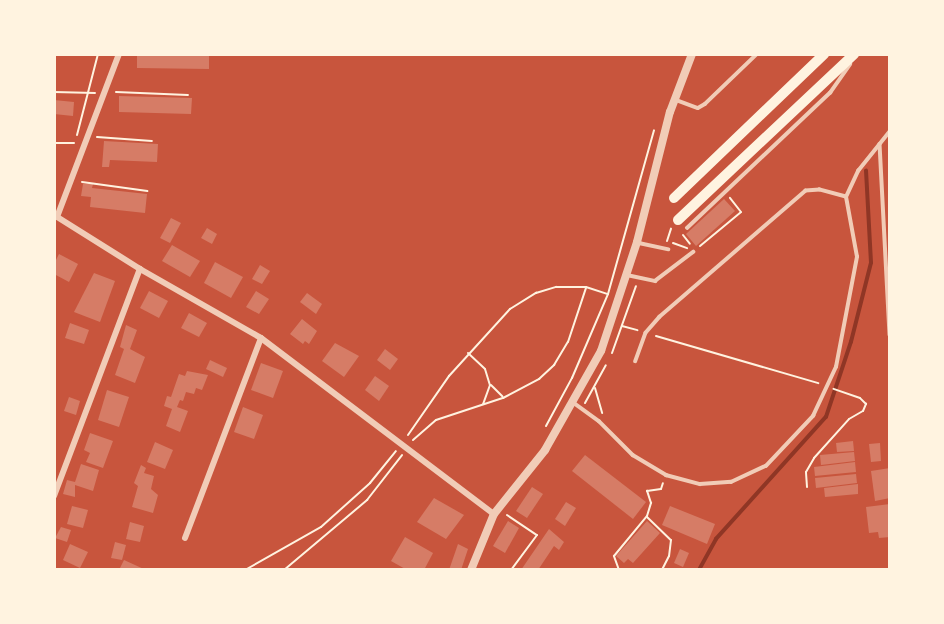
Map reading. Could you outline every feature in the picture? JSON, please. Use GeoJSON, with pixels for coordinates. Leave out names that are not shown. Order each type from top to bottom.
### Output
{"type":"FeatureCollection","features":[{"type":"Feature","properties":{"kind":"highway"},"geometry":{"type":"LineString","coordinates":[[674,198],[824,54]]}},
{"type":"Feature","properties":{"kind":"highway"},"geometry":{"type":"LineString","coordinates":[[676,222],[855,54]]}},
{"type":"Feature","properties":{"kind":"street"},"geometry":{"type":"LineString","coordinates":[[120,54],[56,216],[140,269],[261,338],[494,514]]}},
{"type":"Feature","properties":{"kind":"street"},"geometry":{"type":"LineString","coordinates":[[471,570],[494,514],[545,450],[574,403],[601,351],[637,242],[675,99],[692,54]]}},
{"type":"Feature","properties":{"kind":"street"},"geometry":{"type":"LineString","coordinates":[[54,496],[140,269]]}},
{"type":"Feature","properties":{"kind":"street"},"geometry":{"type":"LineString","coordinates":[[185,538],[261,338]]}},
{"type":"Feature","properties":{"kind":"lane"},"geometry":{"type":"LineString","coordinates":[[675,99],[698,108],[757,54]]}},
{"type":"Feature","properties":{"kind":"lane"},"geometry":{"type":"LineString","coordinates":[[687,228],[830,93],[855,54]]}},
{"type":"Feature","properties":{"kind":"lane"},"geometry":{"type":"LineString","coordinates":[[574,403],[599,421],[633,455],[666,475],[700,484],[731,482],[766,466],[813,416],[836,367],[857,257],[846,197],[868,156],[890,131]]}},
{"type":"Feature","properties":{"kind":"lane"},"geometry":{"type":"LineString","coordinates":[[880,144],[890,335]]}},
{"type":"Feature","properties":{"kind":"lane"},"geometry":{"type":"LineString","coordinates":[[636,361],[646,333],[806,191],[820,190],[846,197]]}},
{"type":"Feature","properties":{"kind":"lane"},"geometry":{"type":"LineString","coordinates":[[637,242],[668,249]]}},
{"type":"Feature","properties":{"kind":"lane"},"geometry":{"type":"LineString","coordinates":[[627,275],[655,281],[692,251]]}},
{"type":"Feature","properties":{"kind":"path"},"geometry":{"type":"LineString","coordinates":[[54,143],[75,144],[98,54]]}},
{"type":"Feature","properties":{"kind":"path"},"geometry":{"type":"LineString","coordinates":[[54,92],[88,93]]}},
{"type":"Feature","properties":{"kind":"path"},"geometry":{"type":"LineString","coordinates":[[112,92],[188,95]]}},
{"type":"Feature","properties":{"kind":"path"},"geometry":{"type":"LineString","coordinates":[[547,420],[572,378],[608,294],[656,122]]}},
{"type":"Feature","properties":{"kind":"path"},"geometry":{"type":"LineString","coordinates":[[96,137],[152,141]]}},
{"type":"Feature","properties":{"kind":"path"},"geometry":{"type":"LineString","coordinates":[[79,181],[147,191]]}},
{"type":"Feature","properties":{"kind":"path"},"geometry":{"type":"LineString","coordinates":[[692,251],[741,212],[729,199]]}},
{"type":"Feature","properties":{"kind":"path"},"geometry":{"type":"LineString","coordinates":[[669,235],[676,222]]}},
{"type":"Feature","properties":{"kind":"path"},"geometry":{"type":"LineString","coordinates":[[682,234],[691,243],[687,247]]}},
{"type":"Feature","properties":{"kind":"path"},"geometry":{"type":"LineString","coordinates":[[674,243],[682,246]]}},
{"type":"Feature","properties":{"kind":"path"},"geometry":{"type":"LineString","coordinates":[[404,440],[468,353],[510,309],[536,293],[556,287],[586,287],[608,294]]}},
{"type":"Feature","properties":{"kind":"path"},"geometry":{"type":"LineString","coordinates":[[410,444],[436,420],[503,398],[539,379],[554,365],[577,321],[586,287]]}},
{"type":"Feature","properties":{"kind":"path"},"geometry":{"type":"LineString","coordinates":[[622,326],[638,331]]}},
{"type":"Feature","properties":{"kind":"path"},"geometry":{"type":"LineString","coordinates":[[646,333],[819,383]]}},
{"type":"Feature","properties":{"kind":"path"},"geometry":{"type":"LineString","coordinates":[[468,353],[485,369],[490,385],[503,398]]}},
{"type":"Feature","properties":{"kind":"path"},"geometry":{"type":"LineString","coordinates":[[483,405],[490,385]]}},
{"type":"Feature","properties":{"kind":"path"},"geometry":{"type":"LineString","coordinates":[[595,387],[602,413],[599,421]]}},
{"type":"Feature","properties":{"kind":"path"},"geometry":{"type":"LineString","coordinates":[[807,487],[806,472],[814,458],[849,419],[863,411],[866,404],[860,398],[833,388]]}},
{"type":"Feature","properties":{"kind":"path"},"geometry":{"type":"LineString","coordinates":[[245,570],[321,527],[370,484],[396,450]]}},
{"type":"Feature","properties":{"kind":"path"},"geometry":{"type":"LineString","coordinates":[[284,570],[367,500],[402,454]]}},
{"type":"Feature","properties":{"kind":"path"},"geometry":{"type":"LineString","coordinates":[[619,570],[614,556],[647,516],[651,503],[647,491],[661,489],[666,475]]}},
{"type":"Feature","properties":{"kind":"path"},"geometry":{"type":"LineString","coordinates":[[504,513],[537,535],[511,570]]}},
{"type":"Feature","properties":{"kind":"path"},"geometry":{"type":"LineString","coordinates":[[647,516],[671,540],[669,556],[662,570]]}},
{"type":"Feature","properties":{"kind":"building"},"geometry":{"type":"Polygon","coordinates":[[[137,54],[209,54],[209,69],[137,68],[137,54]]]}},
{"type":"Feature","properties":{"kind":"building"},"geometry":{"type":"Polygon","coordinates":[[[119,96],[192,98],[191,114],[119,112],[119,96]]]}},
{"type":"Feature","properties":{"kind":"building"},"geometry":{"type":"Polygon","coordinates":[[[54,100],[74,102],[73,116],[54,114],[54,100]]]}},
{"type":"Feature","properties":{"kind":"building"},"geometry":{"type":"Polygon","coordinates":[[[104,141],[158,144],[157,162],[110,160],[109,167],[102,167],[104,141]]]}},
{"type":"Feature","properties":{"kind":"building"},"geometry":{"type":"Polygon","coordinates":[[[83,184],[93,184],[92,188],[147,194],[145,213],[90,207],[91,197],[81,196],[83,184]]]}},
{"type":"Feature","properties":{"kind":"building"},"geometry":{"type":"Polygon","coordinates":[[[724,199],[735,211],[696,246],[686,234],[724,199]]]}},
{"type":"Feature","properties":{"kind":"building"},"geometry":{"type":"Polygon","coordinates":[[[171,218],[181,223],[170,243],[160,238],[171,218]]]}},
{"type":"Feature","properties":{"kind":"building"},"geometry":{"type":"Polygon","coordinates":[[[207,228],[217,234],[212,244],[201,238],[207,228]]]}},
{"type":"Feature","properties":{"kind":"building"},"geometry":{"type":"Polygon","coordinates":[[[172,245],[200,261],[190,277],[162,261],[172,245]]]}},
{"type":"Feature","properties":{"kind":"building"},"geometry":{"type":"Polygon","coordinates":[[[59,254],[78,264],[69,282],[54,274],[54,264],[59,254]]]}},
{"type":"Feature","properties":{"kind":"building"},"geometry":{"type":"Polygon","coordinates":[[[215,262],[243,277],[231,298],[204,283],[215,262]]]}},
{"type":"Feature","properties":{"kind":"building"},"geometry":{"type":"Polygon","coordinates":[[[260,265],[270,271],[262,284],[252,279],[260,265]]]}},
{"type":"Feature","properties":{"kind":"building"},"geometry":{"type":"Polygon","coordinates":[[[94,273],[115,281],[100,322],[74,312],[94,273]]]}},
{"type":"Feature","properties":{"kind":"building"},"geometry":{"type":"Polygon","coordinates":[[[149,291],[168,301],[159,318],[140,308],[149,291]]]}},
{"type":"Feature","properties":{"kind":"building"},"geometry":{"type":"Polygon","coordinates":[[[256,291],[269,299],[259,314],[246,307],[256,291]]]}},
{"type":"Feature","properties":{"kind":"building"},"geometry":{"type":"Polygon","coordinates":[[[307,293],[322,304],[316,314],[300,302],[307,293]]]}},
{"type":"Feature","properties":{"kind":"building"},"geometry":{"type":"Polygon","coordinates":[[[189,313],[207,323],[199,337],[181,328],[189,313]]]}},
{"type":"Feature","properties":{"kind":"building"},"geometry":{"type":"Polygon","coordinates":[[[302,319],[317,331],[309,344],[305,341],[303,344],[290,334],[302,319]]]}},
{"type":"Feature","properties":{"kind":"building"},"geometry":{"type":"Polygon","coordinates":[[[70,323],[89,330],[84,344],[65,338],[70,323]]]}},
{"type":"Feature","properties":{"kind":"building"},"geometry":{"type":"Polygon","coordinates":[[[126,325],[137,330],[130,349],[145,357],[135,383],[115,375],[124,349],[120,347],[126,325]]]}},
{"type":"Feature","properties":{"kind":"building"},"geometry":{"type":"Polygon","coordinates":[[[335,343],[359,356],[344,377],[322,361],[335,343]]]}},
{"type":"Feature","properties":{"kind":"building"},"geometry":{"type":"Polygon","coordinates":[[[385,349],[398,359],[390,370],[377,360],[385,349]]]}},
{"type":"Feature","properties":{"kind":"building"},"geometry":{"type":"Polygon","coordinates":[[[210,360],[227,368],[223,377],[206,369],[210,360]]]}},
{"type":"Feature","properties":{"kind":"building"},"geometry":{"type":"Polygon","coordinates":[[[261,363],[283,371],[273,398],[251,390],[261,363]]]}},
{"type":"Feature","properties":{"kind":"building"},"geometry":{"type":"Polygon","coordinates":[[[187,371],[208,375],[202,390],[196,388],[194,394],[186,392],[183,401],[180,400],[177,407],[188,411],[180,432],[166,426],[172,409],[164,406],[167,396],[171,397],[179,374],[185,376],[187,371]]]}},
{"type":"Feature","properties":{"kind":"building"},"geometry":{"type":"Polygon","coordinates":[[[375,376],[389,386],[379,401],[365,390],[375,376]]]}},
{"type":"Feature","properties":{"kind":"building"},"geometry":{"type":"Polygon","coordinates":[[[107,390],[129,397],[119,427],[98,420],[107,390]]]}},
{"type":"Feature","properties":{"kind":"building"},"geometry":{"type":"Polygon","coordinates":[[[69,397],[80,401],[76,415],[64,411],[69,397]]]}},
{"type":"Feature","properties":{"kind":"building"},"geometry":{"type":"Polygon","coordinates":[[[243,407],[263,415],[254,439],[234,432],[243,407]]]}},
{"type":"Feature","properties":{"kind":"building"},"geometry":{"type":"Polygon","coordinates":[[[90,433],[113,441],[103,468],[86,462],[90,453],[84,450],[90,433]]]}},
{"type":"Feature","properties":{"kind":"building"},"geometry":{"type":"Polygon","coordinates":[[[853,441],[854,451],[837,452],[836,443],[853,441]]]}},
{"type":"Feature","properties":{"kind":"building"},"geometry":{"type":"Polygon","coordinates":[[[155,442],[173,450],[165,469],[147,462],[155,442]]]}},
{"type":"Feature","properties":{"kind":"building"},"geometry":{"type":"Polygon","coordinates":[[[880,443],[881,461],[871,462],[869,444],[880,443]]]}},
{"type":"Feature","properties":{"kind":"building"},"geometry":{"type":"Polygon","coordinates":[[[854,452],[855,461],[821,465],[820,455],[854,452]]]}},
{"type":"Feature","properties":{"kind":"building"},"geometry":{"type":"Polygon","coordinates":[[[585,455],[646,502],[633,519],[572,471],[585,455]]]}},
{"type":"Feature","properties":{"kind":"building"},"geometry":{"type":"Polygon","coordinates":[[[855,462],[856,472],[815,476],[814,467],[855,462]]]}},
{"type":"Feature","properties":{"kind":"building"},"geometry":{"type":"Polygon","coordinates":[[[81,464],[99,470],[93,491],[75,485],[75,497],[63,494],[67,480],[75,482],[81,464]]]}},
{"type":"Feature","properties":{"kind":"building"},"geometry":{"type":"Polygon","coordinates":[[[141,465],[146,468],[144,473],[154,476],[151,489],[158,495],[153,513],[132,507],[138,486],[134,483],[141,465]]]}},
{"type":"Feature","properties":{"kind":"building"},"geometry":{"type":"Polygon","coordinates":[[[890,468],[890,498],[875,501],[871,471],[890,468]]]}},
{"type":"Feature","properties":{"kind":"building"},"geometry":{"type":"Polygon","coordinates":[[[856,474],[857,483],[816,488],[815,478],[856,474]]]}},
{"type":"Feature","properties":{"kind":"building"},"geometry":{"type":"Polygon","coordinates":[[[858,484],[858,494],[825,497],[824,488],[858,484]]]}},
{"type":"Feature","properties":{"kind":"building"},"geometry":{"type":"Polygon","coordinates":[[[532,487],[543,494],[527,518],[516,511],[532,487]]]}},
{"type":"Feature","properties":{"kind":"building"},"geometry":{"type":"Polygon","coordinates":[[[434,498],[464,515],[446,539],[417,522],[434,498]]]}},
{"type":"Feature","properties":{"kind":"building"},"geometry":{"type":"Polygon","coordinates":[[[566,502],[576,508],[565,526],[555,519],[566,502]]]}},
{"type":"Feature","properties":{"kind":"building"},"geometry":{"type":"Polygon","coordinates":[[[890,504],[890,537],[879,538],[878,532],[869,533],[866,507],[890,504]]]}},
{"type":"Feature","properties":{"kind":"building"},"geometry":{"type":"Polygon","coordinates":[[[72,506],[88,510],[83,528],[67,524],[72,506]]]}},
{"type":"Feature","properties":{"kind":"building"},"geometry":{"type":"Polygon","coordinates":[[[670,506],[715,524],[707,544],[662,525],[670,506]]]}},
{"type":"Feature","properties":{"kind":"building"},"geometry":{"type":"Polygon","coordinates":[[[508,521],[519,528],[505,553],[493,546],[508,521]]]}},
{"type":"Feature","properties":{"kind":"building"},"geometry":{"type":"Polygon","coordinates":[[[647,521],[660,533],[633,563],[628,559],[624,563],[616,556],[647,521]]]}},
{"type":"Feature","properties":{"kind":"building"},"geometry":{"type":"Polygon","coordinates":[[[130,522],[144,526],[140,542],[126,539],[130,522]]]}},
{"type":"Feature","properties":{"kind":"building"},"geometry":{"type":"Polygon","coordinates":[[[61,527],[71,530],[67,542],[55,538],[61,527]]]}},
{"type":"Feature","properties":{"kind":"building"},"geometry":{"type":"Polygon","coordinates":[[[549,529],[564,542],[559,550],[554,546],[538,570],[521,570],[549,529]]]}},
{"type":"Feature","properties":{"kind":"building"},"geometry":{"type":"Polygon","coordinates":[[[405,537],[433,553],[424,570],[407,570],[391,561],[405,537]]]}},
{"type":"Feature","properties":{"kind":"building"},"geometry":{"type":"Polygon","coordinates":[[[115,542],[126,545],[122,560],[111,558],[115,542]]]}},
{"type":"Feature","properties":{"kind":"building"},"geometry":{"type":"Polygon","coordinates":[[[70,544],[88,552],[80,568],[63,560],[70,544]]]}},
{"type":"Feature","properties":{"kind":"building"},"geometry":{"type":"Polygon","coordinates":[[[458,544],[468,549],[461,570],[449,570],[458,544]]]}},
{"type":"Feature","properties":{"kind":"building"},"geometry":{"type":"Polygon","coordinates":[[[680,549],[689,553],[683,567],[674,563],[680,549]]]}},
{"type":"Feature","properties":{"kind":"building"},"geometry":{"type":"Polygon","coordinates":[[[124,560],[146,570],[119,570],[124,560]]]}},
{"type":"Feature","properties":{"kind":"waterway"},"geometry":{"type":"LineString","coordinates":[[699,570],[716,539],[826,417],[851,342],[871,263],[866,171]]}}]}
